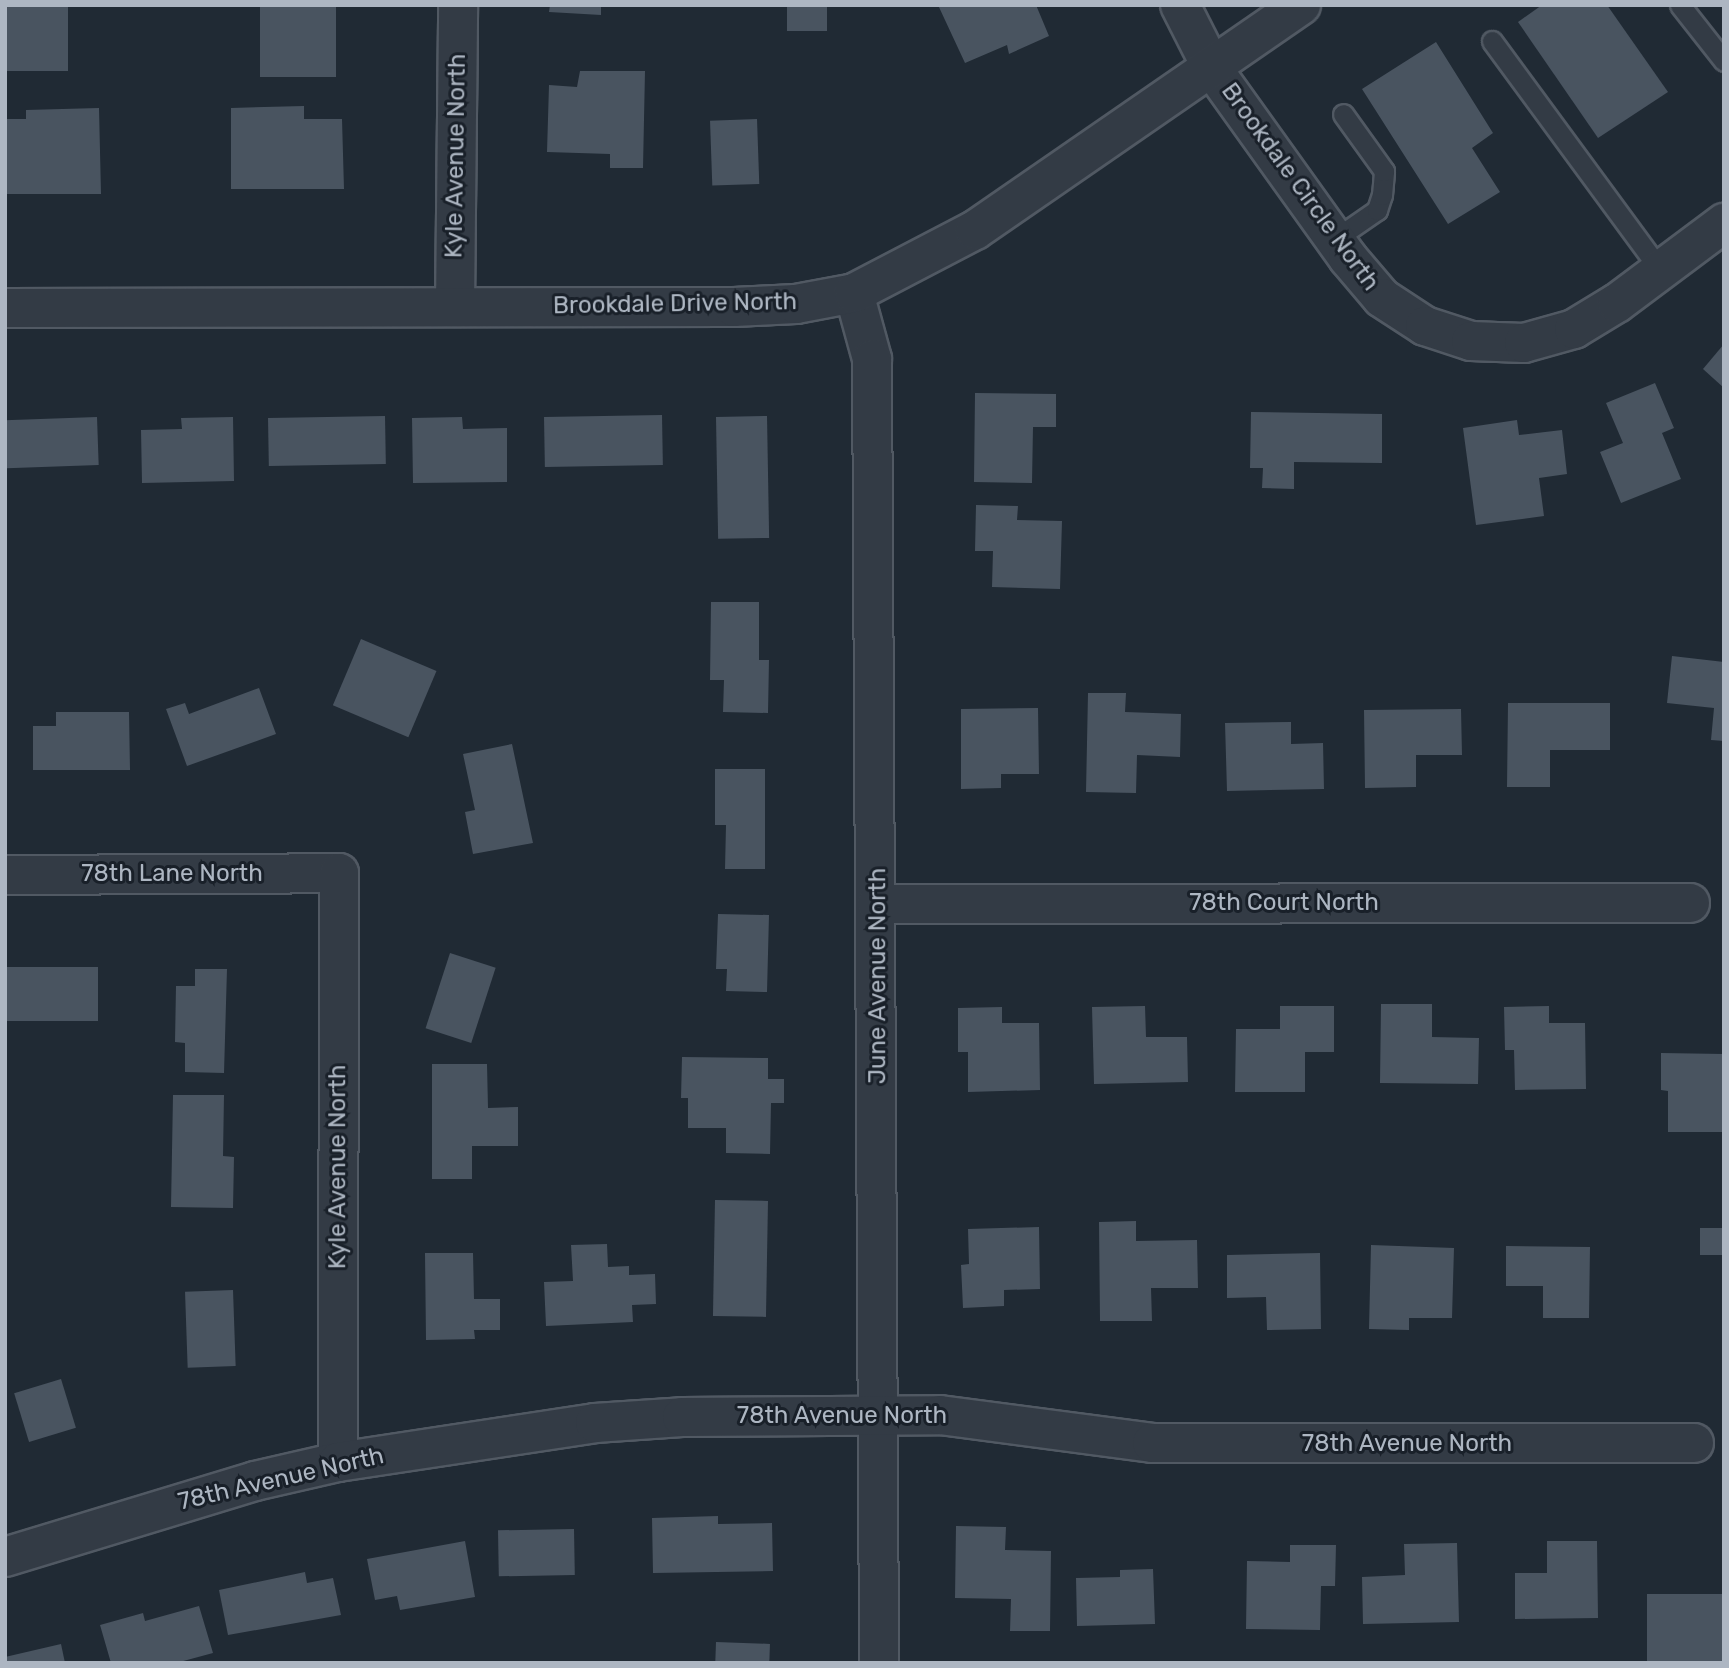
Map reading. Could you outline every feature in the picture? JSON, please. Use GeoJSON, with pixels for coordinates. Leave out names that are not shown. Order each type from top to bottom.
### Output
{"type":"FeatureCollection","features":[{"type":"Feature","properties":{"kind":"street","name":"Kyle Avenue North"},"geometry":{"type":"LineString","coordinates":[[455,307],[458,5]]}},
{"type":"Feature","properties":{"kind":"street"},"geometry":{"type":"LineString","coordinates":[[1180,5],[1212,68]]}},
{"type":"Feature","properties":{"kind":"street","name":"Brookdale Drive North"},"geometry":{"type":"LineString","coordinates":[[5,308],[734,307],[796,304],[853,293],[975,230],[1301,5]]}},
{"type":"Feature","properties":{"kind":"street","name":"Brookdale Circle North"},"geometry":{"type":"LineString","coordinates":[[1212,68],[1335,239],[1382,298],[1425,326],[1471,341],[1524,343],[1574,329],[1661,271],[1724,223]]}},
{"type":"Feature","properties":{"kind":"street","name":"June Avenue North"},"geometry":{"type":"LineString","coordinates":[[853,293],[872,359],[879,1663]]}},
{"type":"Feature","properties":{"kind":"street","name":"Kyle Avenue North"},"geometry":{"type":"LineString","coordinates":[[338,1462],[339,873]]}},
{"type":"Feature","properties":{"kind":"street","name":"78th Lane North"},"geometry":{"type":"LineString","coordinates":[[5,875],[339,873]]}},
{"type":"Feature","properties":{"kind":"street","name":"78th Court North"},"geometry":{"type":"LineString","coordinates":[[877,904],[1690,903]]}},
{"type":"Feature","properties":{"kind":"street","name":"78th Avenue North"},"geometry":{"type":"LineString","coordinates":[[5,1557],[255,1481],[338,1462],[594,1423],[682,1417],[879,1415],[1009,1421],[1152,1443],[1694,1443]]}},
{"type":"Feature","properties":{"kind":"lane"},"geometry":{"type":"LineString","coordinates":[[1680,5],[1724,61]]}},
{"type":"Feature","properties":{"kind":"lane"},"geometry":{"type":"LineString","coordinates":[[1492,41],[1661,271]]}},
{"type":"Feature","properties":{"kind":"lane"},"geometry":{"type":"LineString","coordinates":[[1335,239],[1377,210],[1382,195],[1384,172],[1343,114]]}},
{"type":"Feature","properties":{"kind":"building"},"geometry":{"type":"Polygon","coordinates":[[[5,5],[68,5],[68,71],[5,71],[5,5]]]}},
{"type":"Feature","properties":{"kind":"building"},"geometry":{"type":"Polygon","coordinates":[[[260,5],[336,5],[336,77],[260,77],[260,5]]]}},
{"type":"Feature","properties":{"kind":"building"},"geometry":{"type":"Polygon","coordinates":[[[550,5],[601,5],[601,15],[549,12],[550,5]]]}},
{"type":"Feature","properties":{"kind":"building"},"geometry":{"type":"Polygon","coordinates":[[[787,5],[827,5],[827,31],[787,31],[787,5]]]}},
{"type":"Feature","properties":{"kind":"building"},"geometry":{"type":"Polygon","coordinates":[[[938,5],[1036,5],[1049,36],[1009,54],[1007,45],[965,63],[938,5]]]}},
{"type":"Feature","properties":{"kind":"building"},"geometry":{"type":"Polygon","coordinates":[[[1542,5],[1607,5],[1668,92],[1598,138],[1518,22],[1542,5]]]}},
{"type":"Feature","properties":{"kind":"building"},"geometry":{"type":"Polygon","coordinates":[[[1436,42],[1493,133],[1472,148],[1500,192],[1448,224],[1362,89],[1436,42]]]}},
{"type":"Feature","properties":{"kind":"building"},"geometry":{"type":"Polygon","coordinates":[[[580,71],[645,71],[643,168],[610,168],[610,154],[547,152],[549,85],[577,87],[580,71]]]}},
{"type":"Feature","properties":{"kind":"building"},"geometry":{"type":"Polygon","coordinates":[[[304,106],[304,119],[342,119],[344,189],[231,189],[231,108],[304,106]]]}},
{"type":"Feature","properties":{"kind":"building"},"geometry":{"type":"Polygon","coordinates":[[[99,108],[101,194],[5,194],[5,119],[26,119],[26,110],[99,108]]]}},
{"type":"Feature","properties":{"kind":"building"},"geometry":{"type":"Polygon","coordinates":[[[757,119],[759,184],[712,186],[710,121],[757,119]]]}},
{"type":"Feature","properties":{"kind":"building"},"geometry":{"type":"Polygon","coordinates":[[[1724,344],[1724,388],[1703,369],[1724,344]]]}},
{"type":"Feature","properties":{"kind":"building"},"geometry":{"type":"Polygon","coordinates":[[[1655,383],[1674,428],[1662,433],[1681,479],[1621,503],[1600,452],[1623,443],[1606,403],[1655,383]]]}},
{"type":"Feature","properties":{"kind":"building"},"geometry":{"type":"Polygon","coordinates":[[[975,393],[1056,394],[1056,427],[1033,427],[1032,483],[974,482],[975,393]]]}},
{"type":"Feature","properties":{"kind":"building"},"geometry":{"type":"Polygon","coordinates":[[[1251,412],[1382,414],[1382,463],[1294,462],[1294,489],[1262,488],[1263,468],[1250,468],[1251,412]]]}},
{"type":"Feature","properties":{"kind":"building"},"geometry":{"type":"Polygon","coordinates":[[[662,415],[663,465],[545,467],[544,417],[662,415]]]}},
{"type":"Feature","properties":{"kind":"building"},"geometry":{"type":"Polygon","coordinates":[[[385,416],[386,464],[269,466],[268,418],[385,416]]]}},
{"type":"Feature","properties":{"kind":"building"},"geometry":{"type":"Polygon","coordinates":[[[767,416],[769,538],[718,539],[716,417],[767,416]]]}},
{"type":"Feature","properties":{"kind":"building"},"geometry":{"type":"Polygon","coordinates":[[[97,417],[99,465],[7,468],[5,420],[97,417]]]}},
{"type":"Feature","properties":{"kind":"building"},"geometry":{"type":"Polygon","coordinates":[[[233,417],[234,481],[142,483],[141,430],[182,429],[181,418],[233,417]]]}},
{"type":"Feature","properties":{"kind":"building"},"geometry":{"type":"Polygon","coordinates":[[[462,417],[463,429],[507,428],[507,482],[413,483],[412,418],[462,417]]]}},
{"type":"Feature","properties":{"kind":"building"},"geometry":{"type":"Polygon","coordinates":[[[1517,420],[1519,435],[1562,430],[1567,474],[1539,478],[1544,516],[1476,525],[1463,428],[1517,420]]]}},
{"type":"Feature","properties":{"kind":"building"},"geometry":{"type":"Polygon","coordinates":[[[976,505],[1018,506],[1017,520],[1062,521],[1060,589],[992,587],[993,551],[975,551],[976,505]]]}},
{"type":"Feature","properties":{"kind":"building"},"geometry":{"type":"Polygon","coordinates":[[[711,602],[759,602],[759,660],[769,660],[768,713],[723,712],[724,680],[710,680],[711,602]]]}},
{"type":"Feature","properties":{"kind":"building"},"geometry":{"type":"Polygon","coordinates":[[[361,639],[436,671],[408,737],[333,705],[361,639]]]}},
{"type":"Feature","properties":{"kind":"building"},"geometry":{"type":"Polygon","coordinates":[[[1672,656],[1724,662],[1724,741],[1711,740],[1714,708],[1667,703],[1672,656]]]}},
{"type":"Feature","properties":{"kind":"building"},"geometry":{"type":"Polygon","coordinates":[[[259,688],[276,734],[187,766],[166,709],[185,703],[189,714],[259,688]]]}},
{"type":"Feature","properties":{"kind":"building"},"geometry":{"type":"Polygon","coordinates":[[[1088,693],[1126,693],[1125,712],[1181,714],[1180,757],[1137,755],[1136,793],[1086,792],[1088,693]]]}},
{"type":"Feature","properties":{"kind":"building"},"geometry":{"type":"Polygon","coordinates":[[[1508,703],[1610,703],[1610,750],[1550,750],[1550,787],[1507,787],[1508,703]]]}},
{"type":"Feature","properties":{"kind":"building"},"geometry":{"type":"Polygon","coordinates":[[[1038,708],[1039,774],[1001,774],[1001,788],[961,789],[961,709],[1038,708]]]}},
{"type":"Feature","properties":{"kind":"building"},"geometry":{"type":"Polygon","coordinates":[[[1461,709],[1462,755],[1416,755],[1416,787],[1365,788],[1364,710],[1461,709]]]}},
{"type":"Feature","properties":{"kind":"building"},"geometry":{"type":"Polygon","coordinates":[[[56,712],[129,712],[130,770],[33,770],[33,726],[56,726],[56,712]]]}},
{"type":"Feature","properties":{"kind":"building"},"geometry":{"type":"Polygon","coordinates":[[[1291,722],[1291,744],[1323,743],[1324,789],[1227,791],[1225,723],[1291,722]]]}},
{"type":"Feature","properties":{"kind":"building"},"geometry":{"type":"Polygon","coordinates":[[[512,744],[533,843],[473,854],[465,812],[475,810],[463,754],[512,744]]]}},
{"type":"Feature","properties":{"kind":"building"},"geometry":{"type":"Polygon","coordinates":[[[715,769],[765,769],[765,869],[725,869],[726,825],[715,825],[715,769]]]}},
{"type":"Feature","properties":{"kind":"building"},"geometry":{"type":"Polygon","coordinates":[[[718,914],[769,915],[767,992],[726,991],[727,969],[716,969],[718,914]]]}},
{"type":"Feature","properties":{"kind":"building"},"geometry":{"type":"Polygon","coordinates":[[[450,953],[496,968],[471,1043],[426,1028],[450,953]]]}},
{"type":"Feature","properties":{"kind":"building"},"geometry":{"type":"Polygon","coordinates":[[[5,967],[98,967],[98,1021],[5,1021],[5,967]]]}},
{"type":"Feature","properties":{"kind":"building"},"geometry":{"type":"Polygon","coordinates":[[[195,969],[227,969],[224,1073],[185,1072],[185,1043],[175,1042],[176,986],[195,986],[195,969]]]}},
{"type":"Feature","properties":{"kind":"building"},"geometry":{"type":"Polygon","coordinates":[[[1381,1004],[1432,1004],[1432,1037],[1479,1038],[1478,1084],[1380,1083],[1381,1004]]]}},
{"type":"Feature","properties":{"kind":"building"},"geometry":{"type":"Polygon","coordinates":[[[1145,1006],[1146,1037],[1187,1037],[1188,1082],[1094,1084],[1092,1007],[1145,1006]]]}},
{"type":"Feature","properties":{"kind":"building"},"geometry":{"type":"Polygon","coordinates":[[[1280,1006],[1334,1006],[1334,1052],[1305,1052],[1305,1092],[1235,1092],[1236,1029],[1280,1029],[1280,1006]]]}},
{"type":"Feature","properties":{"kind":"building"},"geometry":{"type":"Polygon","coordinates":[[[1549,1006],[1549,1023],[1585,1023],[1586,1089],[1515,1090],[1514,1050],[1505,1050],[1504,1007],[1549,1006]]]}},
{"type":"Feature","properties":{"kind":"building"},"geometry":{"type":"Polygon","coordinates":[[[1002,1007],[1002,1023],[1039,1023],[1040,1090],[968,1092],[968,1052],[958,1052],[958,1008],[1002,1007]]]}},
{"type":"Feature","properties":{"kind":"building"},"geometry":{"type":"Polygon","coordinates":[[[1661,1053],[1724,1054],[1724,1132],[1668,1132],[1668,1091],[1661,1090],[1661,1053]]]}},
{"type":"Feature","properties":{"kind":"building"},"geometry":{"type":"Polygon","coordinates":[[[682,1057],[768,1058],[768,1079],[784,1079],[784,1103],[771,1103],[770,1154],[726,1153],[726,1128],[688,1128],[688,1098],[681,1098],[682,1057]]]}},
{"type":"Feature","properties":{"kind":"building"},"geometry":{"type":"Polygon","coordinates":[[[432,1064],[487,1064],[488,1108],[518,1107],[518,1146],[472,1146],[472,1179],[432,1179],[432,1064]]]}},
{"type":"Feature","properties":{"kind":"building"},"geometry":{"type":"Polygon","coordinates":[[[173,1095],[224,1095],[223,1156],[234,1157],[233,1208],[171,1207],[173,1095]]]}},
{"type":"Feature","properties":{"kind":"building"},"geometry":{"type":"Polygon","coordinates":[[[715,1200],[768,1201],[766,1317],[713,1316],[715,1200]]]}},
{"type":"Feature","properties":{"kind":"building"},"geometry":{"type":"Polygon","coordinates":[[[1136,1221],[1136,1241],[1197,1240],[1198,1288],[1151,1288],[1152,1321],[1100,1321],[1099,1222],[1136,1221]]]}},
{"type":"Feature","properties":{"kind":"building"},"geometry":{"type":"Polygon","coordinates":[[[1039,1227],[1040,1289],[1004,1290],[1004,1306],[963,1308],[961,1265],[969,1264],[968,1229],[1039,1227]]]}},
{"type":"Feature","properties":{"kind":"building"},"geometry":{"type":"Polygon","coordinates":[[[1700,1228],[1724,1228],[1724,1255],[1700,1255],[1700,1228]]]}},
{"type":"Feature","properties":{"kind":"building"},"geometry":{"type":"Polygon","coordinates":[[[607,1244],[608,1267],[629,1266],[629,1275],[655,1274],[656,1304],[632,1305],[633,1322],[546,1326],[544,1282],[573,1281],[571,1245],[607,1244]]]}},
{"type":"Feature","properties":{"kind":"building"},"geometry":{"type":"Polygon","coordinates":[[[1371,1245],[1454,1248],[1452,1318],[1409,1318],[1409,1330],[1369,1329],[1371,1245]]]}},
{"type":"Feature","properties":{"kind":"building"},"geometry":{"type":"Polygon","coordinates":[[[1506,1246],[1590,1247],[1589,1318],[1543,1318],[1543,1286],[1506,1286],[1506,1246]]]}},
{"type":"Feature","properties":{"kind":"building"},"geometry":{"type":"Polygon","coordinates":[[[425,1253],[473,1253],[474,1299],[500,1299],[500,1330],[474,1330],[475,1339],[426,1340],[425,1253]]]}},
{"type":"Feature","properties":{"kind":"building"},"geometry":{"type":"Polygon","coordinates":[[[1320,1253],[1321,1329],[1267,1330],[1266,1297],[1227,1298],[1227,1255],[1320,1253]]]}},
{"type":"Feature","properties":{"kind":"building"},"geometry":{"type":"Polygon","coordinates":[[[233,1290],[236,1366],[188,1368],[185,1292],[233,1290]]]}},
{"type":"Feature","properties":{"kind":"building"},"geometry":{"type":"Polygon","coordinates":[[[61,1379],[76,1428],[29,1442],[14,1393],[61,1379]]]}},
{"type":"Feature","properties":{"kind":"building"},"geometry":{"type":"Polygon","coordinates":[[[718,1516],[718,1524],[772,1523],[773,1571],[653,1573],[652,1518],[718,1516]]]}},
{"type":"Feature","properties":{"kind":"building"},"geometry":{"type":"Polygon","coordinates":[[[956,1526],[1006,1527],[1005,1550],[1051,1551],[1050,1631],[1010,1631],[1011,1599],[955,1598],[956,1526]]]}},
{"type":"Feature","properties":{"kind":"building"},"geometry":{"type":"Polygon","coordinates":[[[574,1529],[575,1575],[499,1576],[498,1530],[574,1529]]]}},
{"type":"Feature","properties":{"kind":"building"},"geometry":{"type":"Polygon","coordinates":[[[465,1541],[475,1597],[400,1610],[397,1596],[375,1600],[367,1559],[465,1541]]]}},
{"type":"Feature","properties":{"kind":"building"},"geometry":{"type":"Polygon","coordinates":[[[1547,1541],[1597,1541],[1598,1618],[1515,1619],[1515,1573],[1547,1573],[1547,1541]]]}},
{"type":"Feature","properties":{"kind":"building"},"geometry":{"type":"Polygon","coordinates":[[[1457,1543],[1459,1622],[1363,1624],[1362,1577],[1405,1575],[1404,1544],[1457,1543]]]}},
{"type":"Feature","properties":{"kind":"building"},"geometry":{"type":"Polygon","coordinates":[[[1290,1545],[1336,1545],[1335,1586],[1321,1586],[1320,1630],[1246,1629],[1247,1561],[1290,1562],[1290,1545]]]}},
{"type":"Feature","properties":{"kind":"building"},"geometry":{"type":"Polygon","coordinates":[[[1153,1569],[1155,1624],[1077,1626],[1076,1578],[1120,1577],[1120,1570],[1153,1569]]]}},
{"type":"Feature","properties":{"kind":"building"},"geometry":{"type":"Polygon","coordinates":[[[305,1572],[307,1583],[333,1578],[341,1615],[228,1635],[219,1590],[305,1572]]]}},
{"type":"Feature","properties":{"kind":"building"},"geometry":{"type":"Polygon","coordinates":[[[1647,1594],[1724,1594],[1724,1663],[1647,1663],[1647,1594]]]}},
{"type":"Feature","properties":{"kind":"building"},"geometry":{"type":"Polygon","coordinates":[[[199,1606],[213,1653],[176,1663],[111,1663],[100,1625],[143,1613],[145,1621],[199,1606]]]}},
{"type":"Feature","properties":{"kind":"building"},"geometry":{"type":"Polygon","coordinates":[[[716,1642],[770,1644],[769,1663],[715,1663],[716,1642]]]}},
{"type":"Feature","properties":{"kind":"building"},"geometry":{"type":"Polygon","coordinates":[[[61,1644],[65,1663],[5,1663],[5,1657],[61,1644]]]}}]}
